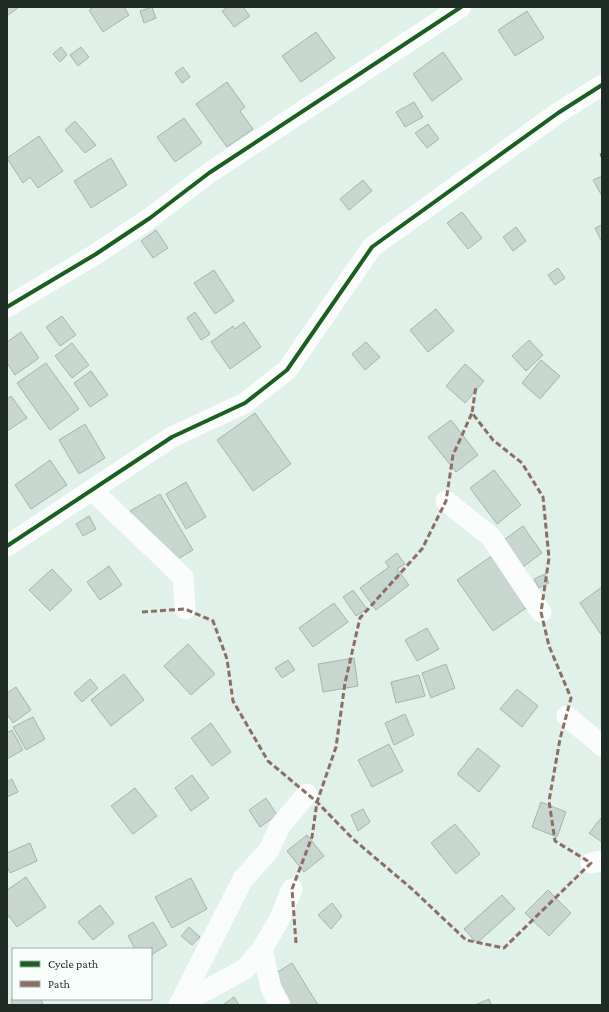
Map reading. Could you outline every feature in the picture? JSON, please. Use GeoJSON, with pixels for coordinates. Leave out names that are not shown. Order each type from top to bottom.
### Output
{"type":"FeatureCollection","features":[{"type":"Feature","properties":{"kind":"street"},"geometry":{"type":"LineString","coordinates":[[7,307],[96,254],[150,218],[209,173],[461,7]]}},
{"type":"Feature","properties":{"kind":"street"},"geometry":{"type":"LineString","coordinates":[[7,546],[172,437],[245,403],[287,370],[372,247],[558,113],[602,85]]}},
{"type":"Feature","properties":{"kind":"street"},"geometry":{"type":"LineString","coordinates":[[92,490],[184,577],[185,610]]}},
{"type":"Feature","properties":{"kind":"street"},"geometry":{"type":"LineString","coordinates":[[446,501],[491,537],[541,612]]}},
{"type":"Feature","properties":{"kind":"street"},"geometry":{"type":"LineString","coordinates":[[567,716],[602,746]]}},
{"type":"Feature","properties":{"kind":"street"},"geometry":{"type":"LineString","coordinates":[[179,1005],[243,879],[269,850],[280,826],[307,794]]}},
{"type":"Feature","properties":{"kind":"street"},"geometry":{"type":"LineString","coordinates":[[179,1005],[245,969],[262,949],[279,920],[292,889]]}},
{"type":"Feature","properties":{"kind":"street"},"geometry":{"type":"LineString","coordinates":[[262,949],[271,988],[280,1005]]}},
{"type":"Feature","properties":{"kind":"building"},"geometry":{"type":"Polygon","coordinates":[[[7,7],[19,7],[7,16],[7,7]]]}},
{"type":"Feature","properties":{"kind":"building"},"geometry":{"type":"Polygon","coordinates":[[[94,7],[124,7],[129,15],[103,32],[89,10],[94,7]]]}},
{"type":"Feature","properties":{"kind":"building"},"geometry":{"type":"Polygon","coordinates":[[[152,7],[156,18],[144,23],[140,11],[152,7]]]}},
{"type":"Feature","properties":{"kind":"building"},"geometry":{"type":"Polygon","coordinates":[[[228,7],[243,7],[250,16],[234,27],[222,11],[228,7]]]}},
{"type":"Feature","properties":{"kind":"building"},"geometry":{"type":"Polygon","coordinates":[[[527,11],[544,38],[515,56],[498,30],[527,11]]]}},
{"type":"Feature","properties":{"kind":"building"},"geometry":{"type":"Polygon","coordinates":[[[316,32],[335,58],[301,82],[282,56],[316,32]]]}},
{"type":"Feature","properties":{"kind":"building"},"geometry":{"type":"Polygon","coordinates":[[[61,47],[67,55],[60,62],[53,54],[61,47]]]}},
{"type":"Feature","properties":{"kind":"building"},"geometry":{"type":"Polygon","coordinates":[[[81,47],[89,57],[78,66],[70,55],[81,47]]]}},
{"type":"Feature","properties":{"kind":"building"},"geometry":{"type":"Polygon","coordinates":[[[443,52],[462,79],[432,101],[413,74],[443,52]]]}},
{"type":"Feature","properties":{"kind":"building"},"geometry":{"type":"Polygon","coordinates":[[[183,67],[190,77],[182,83],[175,73],[183,67]]]}},
{"type":"Feature","properties":{"kind":"building"},"geometry":{"type":"Polygon","coordinates":[[[227,82],[245,107],[240,111],[253,129],[227,147],[196,104],[227,82]]]}},
{"type":"Feature","properties":{"kind":"building"},"geometry":{"type":"Polygon","coordinates":[[[414,102],[423,117],[405,127],[396,112],[414,102]]]}},
{"type":"Feature","properties":{"kind":"building"},"geometry":{"type":"Polygon","coordinates":[[[184,118],[202,143],[175,162],[157,137],[184,118]]]}},
{"type":"Feature","properties":{"kind":"building"},"geometry":{"type":"Polygon","coordinates":[[[75,121],[96,145],[85,153],[65,130],[75,121]]]}},
{"type":"Feature","properties":{"kind":"building"},"geometry":{"type":"Polygon","coordinates":[[[428,124],[439,139],[427,148],[415,133],[428,124]]]}},
{"type":"Feature","properties":{"kind":"building"},"geometry":{"type":"Polygon","coordinates":[[[39,136],[63,171],[38,188],[30,177],[23,183],[7,158],[39,136]]]}},
{"type":"Feature","properties":{"kind":"building"},"geometry":{"type":"Polygon","coordinates":[[[111,158],[127,185],[91,208],[74,181],[111,158]]]}},
{"type":"Feature","properties":{"kind":"building"},"geometry":{"type":"Polygon","coordinates":[[[602,176],[602,196],[593,180],[602,176]]]}},
{"type":"Feature","properties":{"kind":"building"},"geometry":{"type":"Polygon","coordinates":[[[363,180],[372,191],[349,210],[340,199],[363,180]]]}},
{"type":"Feature","properties":{"kind":"building"},"geometry":{"type":"Polygon","coordinates":[[[462,212],[482,238],[468,249],[447,223],[462,212]]]}},
{"type":"Feature","properties":{"kind":"building"},"geometry":{"type":"Polygon","coordinates":[[[602,225],[602,240],[601,240],[595,228],[602,225]]]}},
{"type":"Feature","properties":{"kind":"building"},"geometry":{"type":"Polygon","coordinates":[[[516,227],[526,241],[513,251],[503,237],[516,227]]]}},
{"type":"Feature","properties":{"kind":"building"},"geometry":{"type":"Polygon","coordinates":[[[156,230],[168,248],[153,258],[141,241],[156,230]]]}},
{"type":"Feature","properties":{"kind":"building"},"geometry":{"type":"Polygon","coordinates":[[[558,268],[565,278],[555,285],[548,275],[558,268]]]}},
{"type":"Feature","properties":{"kind":"building"},"geometry":{"type":"Polygon","coordinates":[[[214,270],[234,301],[215,314],[194,283],[214,270]]]}},
{"type":"Feature","properties":{"kind":"building"},"geometry":{"type":"Polygon","coordinates":[[[436,309],[454,331],[428,352],[410,330],[436,309]]]}},
{"type":"Feature","properties":{"kind":"building"},"geometry":{"type":"Polygon","coordinates":[[[195,312],[210,334],[201,340],[187,318],[195,312]]]}},
{"type":"Feature","properties":{"kind":"building"},"geometry":{"type":"Polygon","coordinates":[[[62,316],[76,335],[60,346],[46,327],[62,316]]]}},
{"type":"Feature","properties":{"kind":"building"},"geometry":{"type":"Polygon","coordinates":[[[244,322],[261,347],[230,369],[211,342],[233,326],[235,329],[244,322]]]}},
{"type":"Feature","properties":{"kind":"building"},"geometry":{"type":"Polygon","coordinates":[[[21,332],[39,358],[15,375],[7,363],[7,342],[21,332]]]}},
{"type":"Feature","properties":{"kind":"building"},"geometry":{"type":"Polygon","coordinates":[[[529,340],[543,355],[526,371],[512,356],[529,340]]]}},
{"type":"Feature","properties":{"kind":"building"},"geometry":{"type":"Polygon","coordinates":[[[366,342],[380,357],[365,370],[352,354],[366,342]]]}},
{"type":"Feature","properties":{"kind":"building"},"geometry":{"type":"Polygon","coordinates":[[[72,343],[89,365],[72,378],[55,356],[72,343]]]}},
{"type":"Feature","properties":{"kind":"building"},"geometry":{"type":"Polygon","coordinates":[[[541,360],[560,376],[540,399],[522,383],[541,360]]]}},
{"type":"Feature","properties":{"kind":"building"},"geometry":{"type":"Polygon","coordinates":[[[46,363],[79,409],[50,430],[17,383],[46,363]]]}},
{"type":"Feature","properties":{"kind":"building"},"geometry":{"type":"Polygon","coordinates":[[[465,364],[484,381],[465,403],[446,386],[465,364]]]}},
{"type":"Feature","properties":{"kind":"building"},"geometry":{"type":"Polygon","coordinates":[[[91,371],[108,395],[90,407],[74,383],[91,371]]]}},
{"type":"Feature","properties":{"kind":"building"},"geometry":{"type":"Polygon","coordinates":[[[11,396],[27,418],[7,431],[7,399],[11,396]]]}},
{"type":"Feature","properties":{"kind":"building"},"geometry":{"type":"Polygon","coordinates":[[[255,413],[291,464],[253,491],[217,440],[255,413]]]}},
{"type":"Feature","properties":{"kind":"building"},"geometry":{"type":"Polygon","coordinates":[[[451,420],[478,455],[456,472],[428,437],[451,420]]]}},
{"type":"Feature","properties":{"kind":"building"},"geometry":{"type":"Polygon","coordinates":[[[85,424],[105,458],[79,474],[59,440],[85,424]]]}},
{"type":"Feature","properties":{"kind":"building"},"geometry":{"type":"Polygon","coordinates":[[[50,460],[67,485],[31,509],[15,485],[50,460]]]}},
{"type":"Feature","properties":{"kind":"building"},"geometry":{"type":"Polygon","coordinates":[[[494,470],[521,505],[497,524],[470,488],[494,470]]]}},
{"type":"Feature","properties":{"kind":"building"},"geometry":{"type":"Polygon","coordinates":[[[186,482],[206,517],[186,529],[166,494],[186,482]]]}},
{"type":"Feature","properties":{"kind":"building"},"geometry":{"type":"Polygon","coordinates":[[[160,494],[193,550],[162,568],[130,511],[160,494]]]}},
{"type":"Feature","properties":{"kind":"building"},"geometry":{"type":"Polygon","coordinates":[[[89,516],[96,529],[83,536],[76,524],[89,516]]]}},
{"type":"Feature","properties":{"kind":"building"},"geometry":{"type":"Polygon","coordinates":[[[523,526],[542,553],[520,569],[501,542],[523,526]]]}},
{"type":"Feature","properties":{"kind":"building"},"geometry":{"type":"Polygon","coordinates":[[[397,553],[405,564],[397,569],[409,585],[376,610],[360,588],[389,567],[385,562],[397,553]]]}},
{"type":"Feature","properties":{"kind":"building"},"geometry":{"type":"Polygon","coordinates":[[[493,555],[529,606],[493,631],[457,580],[493,555]]]}},
{"type":"Feature","properties":{"kind":"building"},"geometry":{"type":"Polygon","coordinates":[[[109,566],[122,585],[100,600],[87,582],[109,566]]]}},
{"type":"Feature","properties":{"kind":"building"},"geometry":{"type":"Polygon","coordinates":[[[52,569],[72,590],[50,611],[29,590],[52,569]]]}},
{"type":"Feature","properties":{"kind":"building"},"geometry":{"type":"Polygon","coordinates":[[[545,574],[549,583],[539,588],[534,579],[545,574]]]}},
{"type":"Feature","properties":{"kind":"building"},"geometry":{"type":"Polygon","coordinates":[[[602,587],[602,636],[580,603],[602,587]]]}},
{"type":"Feature","properties":{"kind":"building"},"geometry":{"type":"Polygon","coordinates":[[[353,590],[367,609],[356,616],[343,597],[353,590]]]}},
{"type":"Feature","properties":{"kind":"building"},"geometry":{"type":"Polygon","coordinates":[[[334,603],[348,622],[313,647],[299,628],[334,603]]]}},
{"type":"Feature","properties":{"kind":"building"},"geometry":{"type":"Polygon","coordinates":[[[427,628],[439,649],[417,661],[405,640],[427,628]]]}},
{"type":"Feature","properties":{"kind":"building"},"geometry":{"type":"Polygon","coordinates":[[[188,644],[215,674],[191,695],[164,666],[188,644]]]}},
{"type":"Feature","properties":{"kind":"building"},"geometry":{"type":"Polygon","coordinates":[[[354,658],[358,686],[323,692],[318,664],[354,658]]]}},
{"type":"Feature","properties":{"kind":"building"},"geometry":{"type":"Polygon","coordinates":[[[288,660],[295,670],[282,678],[275,668],[288,660]]]}},
{"type":"Feature","properties":{"kind":"building"},"geometry":{"type":"Polygon","coordinates":[[[446,664],[455,688],[431,698],[422,673],[446,664]]]}},
{"type":"Feature","properties":{"kind":"building"},"geometry":{"type":"Polygon","coordinates":[[[124,674],[144,700],[111,726],[91,700],[124,674]]]}},
{"type":"Feature","properties":{"kind":"building"},"geometry":{"type":"Polygon","coordinates":[[[419,675],[425,696],[396,703],[391,682],[419,675]]]}},
{"type":"Feature","properties":{"kind":"building"},"geometry":{"type":"Polygon","coordinates":[[[90,679],[98,688],[82,702],[74,693],[90,679]]]}},
{"type":"Feature","properties":{"kind":"building"},"geometry":{"type":"Polygon","coordinates":[[[16,687],[31,710],[13,723],[7,714],[7,693],[16,687]]]}},
{"type":"Feature","properties":{"kind":"building"},"geometry":{"type":"Polygon","coordinates":[[[517,689],[538,706],[522,727],[500,709],[517,689]]]}},
{"type":"Feature","properties":{"kind":"building"},"geometry":{"type":"Polygon","coordinates":[[[405,714],[414,735],[394,745],[385,723],[405,714]]]}},
{"type":"Feature","properties":{"kind":"building"},"geometry":{"type":"Polygon","coordinates":[[[33,717],[45,739],[26,750],[13,727],[33,717]]]}},
{"type":"Feature","properties":{"kind":"building"},"geometry":{"type":"Polygon","coordinates":[[[211,723],[231,752],[212,766],[191,738],[211,723]]]}},
{"type":"Feature","properties":{"kind":"building"},"geometry":{"type":"Polygon","coordinates":[[[12,730],[23,750],[7,759],[7,733],[12,730]]]}},
{"type":"Feature","properties":{"kind":"building"},"geometry":{"type":"Polygon","coordinates":[[[389,744],[403,771],[372,787],[358,760],[389,744]]]}},
{"type":"Feature","properties":{"kind":"building"},"geometry":{"type":"Polygon","coordinates":[[[478,748],[500,766],[479,792],[457,774],[478,748]]]}},
{"type":"Feature","properties":{"kind":"building"},"geometry":{"type":"Polygon","coordinates":[[[192,775],[209,798],[191,811],[175,788],[192,775]]]}},
{"type":"Feature","properties":{"kind":"building"},"geometry":{"type":"Polygon","coordinates":[[[12,779],[18,792],[7,797],[7,782],[12,779]]]}},
{"type":"Feature","properties":{"kind":"building"},"geometry":{"type":"Polygon","coordinates":[[[135,788],[157,816],[133,834],[111,806],[135,788]]]}},
{"type":"Feature","properties":{"kind":"building"},"geometry":{"type":"Polygon","coordinates":[[[266,798],[277,815],[260,827],[249,810],[266,798]]]}},
{"type":"Feature","properties":{"kind":"building"},"geometry":{"type":"Polygon","coordinates":[[[541,802],[566,812],[557,837],[532,827],[541,802]]]}},
{"type":"Feature","properties":{"kind":"building"},"geometry":{"type":"Polygon","coordinates":[[[363,809],[370,822],[358,831],[351,815],[363,809]]]}},
{"type":"Feature","properties":{"kind":"building"},"geometry":{"type":"Polygon","coordinates":[[[602,817],[602,842],[589,833],[602,817]]]}},
{"type":"Feature","properties":{"kind":"building"},"geometry":{"type":"Polygon","coordinates":[[[455,824],[480,854],[456,874],[431,843],[455,824]]]}},
{"type":"Feature","properties":{"kind":"building"},"geometry":{"type":"Polygon","coordinates":[[[307,835],[324,856],[304,872],[287,851],[307,835]]]}},
{"type":"Feature","properties":{"kind":"building"},"geometry":{"type":"Polygon","coordinates":[[[30,843],[37,861],[10,873],[7,866],[7,853],[30,843]]]}},
{"type":"Feature","properties":{"kind":"building"},"geometry":{"type":"Polygon","coordinates":[[[26,877],[46,907],[17,927],[9,916],[7,918],[7,890],[26,877]]]}},
{"type":"Feature","properties":{"kind":"building"},"geometry":{"type":"Polygon","coordinates":[[[191,878],[207,909],[172,928],[155,897],[191,878]]]}},
{"type":"Feature","properties":{"kind":"building"},"geometry":{"type":"Polygon","coordinates":[[[548,890],[571,913],[549,936],[525,913],[548,890]]]}},
{"type":"Feature","properties":{"kind":"building"},"geometry":{"type":"Polygon","coordinates":[[[502,895],[515,909],[477,943],[464,929],[502,895]]]}},
{"type":"Feature","properties":{"kind":"building"},"geometry":{"type":"Polygon","coordinates":[[[332,903],[342,916],[331,929],[318,915],[332,903]]]}},
{"type":"Feature","properties":{"kind":"building"},"geometry":{"type":"Polygon","coordinates":[[[100,905],[114,923],[93,940],[78,922],[100,905]]]}},
{"type":"Feature","properties":{"kind":"building"},"geometry":{"type":"Polygon","coordinates":[[[153,922],[167,945],[152,954],[152,948],[134,948],[128,936],[153,922]]]}},
{"type":"Feature","properties":{"kind":"building"},"geometry":{"type":"Polygon","coordinates":[[[189,927],[200,937],[192,945],[181,936],[189,927]]]}},
{"type":"Feature","properties":{"kind":"building"},"geometry":{"type":"Polygon","coordinates":[[[292,963],[318,1005],[291,1005],[273,975],[292,963]]]}},
{"type":"Feature","properties":{"kind":"building"},"geometry":{"type":"Polygon","coordinates":[[[234,997],[239,1005],[223,1005],[234,997]]]}},
{"type":"Feature","properties":{"kind":"building"},"geometry":{"type":"Polygon","coordinates":[[[11,999],[41,1000],[43,1005],[12,1005],[11,999]]]}},
{"type":"Feature","properties":{"kind":"building"},"geometry":{"type":"Polygon","coordinates":[[[489,999],[491,1005],[475,1005],[489,999]]]}},
{"type":"Feature","properties":{"kind":"marked path"},"geometry":{"type":"LineString","coordinates":[[601,153],[602,157]]}},
{"type":"Feature","properties":{"kind":"marked path"},"geometry":{"type":"LineString","coordinates":[[142,612],[185,609],[213,621],[227,659],[233,701],[268,761],[317,802],[353,839],[412,889],[466,940],[504,948],[591,863],[555,841],[549,801],[560,739],[571,698],[549,646],[541,612],[549,558],[543,497],[522,463],[493,440],[472,413],[476,386]]}},
{"type":"Feature","properties":{"kind":"marked path"},"geometry":{"type":"LineString","coordinates":[[296,943],[292,889],[312,837],[317,802],[336,747],[345,683],[360,618],[422,549],[446,501],[453,455],[472,413]]}},
{"type":"Feature","properties":{"kind":"cycle path"},"geometry":{"type":"LineString","coordinates":[[7,307],[96,254],[150,218],[209,173],[461,7]]}},
{"type":"Feature","properties":{"kind":"cycle path"},"geometry":{"type":"LineString","coordinates":[[7,546],[172,437],[245,403],[287,370],[372,247],[558,113],[602,85]]}}]}
